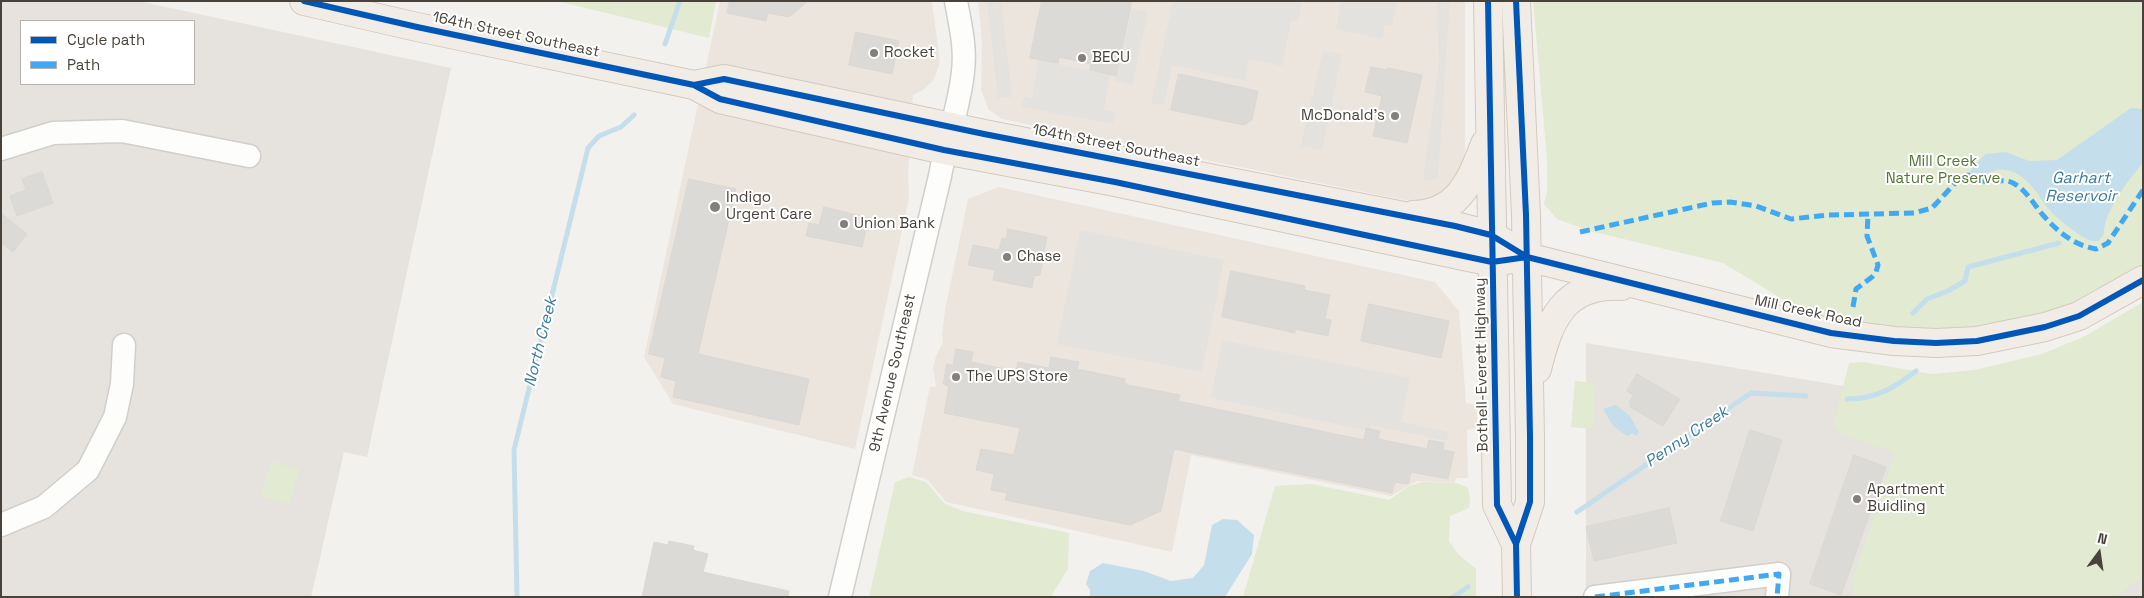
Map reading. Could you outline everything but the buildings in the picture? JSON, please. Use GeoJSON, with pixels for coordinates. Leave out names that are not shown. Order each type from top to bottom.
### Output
{"type":"FeatureCollection","features":[{"type":"Feature","properties":{"kind":"main road","name":"164th Street Southeast"},"geometry":{"type":"LineString","coordinates":[[304,1],[417,27],[694,85],[720,99],[1394,214],[1491,235],[1527,258]]}},
{"type":"Feature","properties":{"kind":"main road","name":"Bothell-Everett Highway"},"geometry":{"type":"LineString","coordinates":[[1488,1],[1497,505],[1516,544]]}},
{"type":"Feature","properties":{"kind":"main road","name":"Bothell-Everett Highway"},"geometry":{"type":"LineString","coordinates":[[1516,1],[1527,258],[1530,399],[1530,502],[1516,544],[1517,597]]}},
{"type":"Feature","properties":{"kind":"main road"},"geometry":{"type":"LineString","coordinates":[[1394,214],[1416,215],[1434,212],[1447,206],[1459,196],[1467,187],[1490,131]]}},
{"type":"Feature","properties":{"kind":"main road","name":"164th Street Southeast"},"geometry":{"type":"LineString","coordinates":[[947,138],[1115,182],[1492,262]]}},
{"type":"Feature","properties":{"kind":"main road","name":"Mill Creek Road"},"geometry":{"type":"LineString","coordinates":[[1492,262],[1527,258],[1660,289],[1831,333],[1894,341],[1936,342],[1977,340],[2045,327],[2079,316],[2143,280]]}},
{"type":"Feature","properties":{"kind":"main road"},"geometry":{"type":"LineString","coordinates":[[1530,399],[1541,354],[1553,319],[1562,305],[1582,292],[1599,288],[1617,286],[1660,289]]}},
{"type":"Feature","properties":{"kind":"street","name":"9th Avenue Southeast"},"geometry":{"type":"LineString","coordinates":[[840,597],[938,185],[947,138],[961,88],[964,69],[963,48],[956,1]]}},
{"type":"Feature","properties":{"kind":"street"},"geometry":{"type":"LineString","coordinates":[[1,149],[53,132],[122,131],[249,156]]}},
{"type":"Feature","properties":{"kind":"street"},"geometry":{"type":"LineString","coordinates":[[1,525],[44,507],[88,470],[115,417],[122,384],[124,345]]}},
{"type":"Feature","properties":{"kind":"street"},"geometry":{"type":"LineString","coordinates":[[1595,597],[1779,574],[1777,597]]}},
{"type":"Feature","properties":{"kind":"shaded area"},"geometry":{"type":"Polygon","coordinates":[[[1,1],[138,1],[451,68],[367,457],[344,452],[311,597],[1,597],[1,1]]]}},
{"type":"Feature","properties":{"kind":"shaded area"},"geometry":{"type":"Polygon","coordinates":[[[720,1],[932,1],[940,62],[933,81],[923,90],[913,95],[908,175],[909,198],[855,449],[673,404],[644,357],[720,1]]]}},
{"type":"Feature","properties":{"kind":"shaded area"},"geometry":{"type":"Polygon","coordinates":[[[978,1],[1465,1],[1465,151],[1462,170],[1438,198],[1414,202],[1002,119],[989,110],[981,90],[982,42],[978,1]]]}},
{"type":"Feature","properties":{"kind":"shaded area"},"geometry":{"type":"Polygon","coordinates":[[[987,1],[1001,1],[1012,97],[998,98],[987,1]]]}},
{"type":"Feature","properties":{"kind":"shaded area"},"geometry":{"type":"Polygon","coordinates":[[[1173,1],[1302,1],[1298,21],[1291,21],[1282,66],[1249,59],[1245,81],[1172,65],[1164,105],[1151,103],[1173,1]]]}},
{"type":"Feature","properties":{"kind":"shaded area"},"geometry":{"type":"Polygon","coordinates":[[[1341,1],[1397,1],[1392,26],[1385,25],[1382,39],[1336,29],[1341,1]]]}},
{"type":"Feature","properties":{"kind":"shaded area"},"geometry":{"type":"Polygon","coordinates":[[[1437,1],[1450,1],[1438,178],[1423,181],[1439,63],[1437,1]]]}},
{"type":"Feature","properties":{"kind":"shaded area"},"geometry":{"type":"Polygon","coordinates":[[[1132,8],[1148,12],[1132,85],[1115,81],[1132,8]]]}},
{"type":"Feature","properties":{"kind":"shaded area"},"geometry":{"type":"Polygon","coordinates":[[[1323,51],[1342,54],[1322,150],[1301,146],[1323,51]]]}},
{"type":"Feature","properties":{"kind":"shaded area"},"geometry":{"type":"Polygon","coordinates":[[[1039,60],[1110,75],[1104,110],[1115,112],[1113,124],[1022,107],[1024,96],[1032,98],[1039,60]]]}},
{"type":"Feature","properties":{"kind":"shaded area"},"geometry":{"type":"Polygon","coordinates":[[[999,187],[1435,282],[1459,311],[1466,403],[1477,405],[1477,428],[1467,430],[1468,478],[1457,478],[1454,483],[1417,481],[1391,496],[1191,455],[1172,552],[946,502],[928,480],[912,475],[930,386],[936,387],[933,368],[936,356],[943,342],[945,310],[968,199],[999,187]]]}},
{"type":"Feature","properties":{"kind":"shaded area"},"geometry":{"type":"Polygon","coordinates":[[[1080,230],[1224,260],[1202,372],[1057,344],[1080,230]]]}},
{"type":"Feature","properties":{"kind":"shaded area"},"geometry":{"type":"Polygon","coordinates":[[[1222,340],[1410,378],[1401,422],[1448,432],[1447,441],[1370,425],[1369,431],[1211,398],[1222,340]]]}},
{"type":"Feature","properties":{"kind":"shaded area"},"geometry":{"type":"Polygon","coordinates":[[[1586,343],[1927,400],[1913,597],[1586,597],[1586,343]]]}},
{"type":"Feature","properties":{"kind":"shaded area"},"geometry":{"type":"Polygon","coordinates":[[[2143,545],[2143,597],[2084,597],[2143,545]]]}},
{"type":"Feature","properties":{"kind":"green space"},"geometry":{"type":"Polygon","coordinates":[[[557,1],[716,1],[709,38],[557,1]]]}},
{"type":"Feature","properties":{"kind":"green space","name":"Mill Creek Nature Preserve"},"geometry":{"type":"Polygon","coordinates":[[[1533,1],[2143,1],[2143,280],[2045,327],[1831,333],[1774,294],[1723,263],[1590,231],[1557,219],[1544,204],[1547,192],[1547,158],[1533,1]]]}},
{"type":"Feature","properties":{"kind":"green space"},"geometry":{"type":"Polygon","coordinates":[[[2143,302],[2143,576],[2115,597],[1854,597],[1852,581],[1895,453],[1842,434],[1833,426],[1849,363],[1863,362],[1932,374],[1974,370],[2042,354],[2085,336],[2143,302]]]}},
{"type":"Feature","properties":{"kind":"green space"},"geometry":{"type":"Polygon","coordinates":[[[1575,381],[1596,383],[1593,429],[1571,427],[1575,381]]]}},
{"type":"Feature","properties":{"kind":"green space"},"geometry":{"type":"Polygon","coordinates":[[[271,461],[299,469],[290,504],[261,496],[271,461]]]}},
{"type":"Feature","properties":{"kind":"green space"},"geometry":{"type":"Polygon","coordinates":[[[909,477],[926,482],[945,504],[963,511],[1069,533],[1068,569],[1052,597],[869,597],[895,482],[909,477]]]}},
{"type":"Feature","properties":{"kind":"green space"},"geometry":{"type":"Polygon","coordinates":[[[1423,482],[1457,483],[1468,488],[1469,508],[1450,516],[1449,541],[1458,554],[1476,569],[1476,597],[1243,597],[1275,486],[1312,484],[1389,500],[1409,486],[1423,482]]]}},
{"type":"Feature","properties":{"kind":"water","name":"Garhart Reservoir"},"geometry":{"type":"Polygon","coordinates":[[[2131,108],[2143,109],[2143,163],[2112,207],[2104,234],[2098,241],[2087,239],[2062,222],[2046,206],[2029,183],[2017,174],[2010,171],[1996,170],[1982,178],[1970,173],[1972,167],[1986,154],[2006,152],[2029,161],[2057,160],[2131,108]]]}},
{"type":"Feature","properties":{"kind":"water"},"geometry":{"type":"Polygon","coordinates":[[[1616,405],[1630,416],[1639,433],[1636,436],[1633,433],[1627,436],[1613,426],[1603,409],[1616,405]]]}},
{"type":"Feature","properties":{"kind":"water"},"geometry":{"type":"Polygon","coordinates":[[[1223,519],[1237,520],[1254,535],[1252,554],[1225,597],[1090,597],[1090,590],[1086,584],[1090,571],[1103,563],[1144,571],[1171,581],[1193,578],[1204,565],[1212,525],[1223,519]]]}},
{"type":"Feature","properties":{"kind":"waterway","name":"North Creek"},"geometry":{"type":"LineString","coordinates":[[665,44],[680,1]]}},
{"type":"Feature","properties":{"kind":"waterway","name":"North Creek"},"geometry":{"type":"LineString","coordinates":[[517,597],[514,450],[588,148],[599,136],[621,127],[634,115]]}},
{"type":"Feature","properties":{"kind":"waterway","name":"Penny Creek"},"geometry":{"type":"LineString","coordinates":[[1913,313],[1927,299],[1948,291],[1965,281],[1968,267],[2059,243]]}},
{"type":"Feature","properties":{"kind":"waterway","name":"Penny Creek"},"geometry":{"type":"LineString","coordinates":[[1847,399],[1876,395],[1900,383],[1916,371]]}},
{"type":"Feature","properties":{"kind":"waterway","name":"Penny Creek"},"geometry":{"type":"LineString","coordinates":[[1577,512],[1751,393],[1806,396]]}},
{"type":"Feature","properties":{"kind":"waterway","name":"Penny Creek"},"geometry":{"type":"LineString","coordinates":[[1453,597],[1468,587]]}},
{"type":"Feature","properties":{"kind":"marked path"},"geometry":{"type":"LineString","coordinates":[[1580,232],[1712,203],[1730,202],[1756,206],[1791,219],[1828,215],[1914,213],[1932,208],[1959,179],[1968,175],[1983,181],[2013,183],[2026,193],[2042,214],[2060,231],[2073,241],[2096,249],[2108,243],[2143,190]]}},
{"type":"Feature","properties":{"kind":"marked path"},"geometry":{"type":"LineString","coordinates":[[1853,307],[1856,289],[1872,277],[1878,265],[1867,236],[1868,214]]}},
{"type":"Feature","properties":{"kind":"marked path"},"geometry":{"type":"LineString","coordinates":[[1595,597],[1779,574],[1777,597]]}},
{"type":"Feature","properties":{"kind":"cycle path"},"geometry":{"type":"LineString","coordinates":[[304,1],[417,27],[694,85],[720,99],[944,150],[1115,182],[1492,262],[1527,257],[1831,333],[1894,341],[1936,343],[1977,341],[2045,327],[2079,316],[2143,280]]}},
{"type":"Feature","properties":{"kind":"cycle path"},"geometry":{"type":"LineString","coordinates":[[1488,1],[1497,505],[1516,544]]}},
{"type":"Feature","properties":{"kind":"cycle path"},"geometry":{"type":"LineString","coordinates":[[1516,1],[1526,215],[1530,437],[1530,502],[1516,544],[1517,597]]}},
{"type":"Feature","properties":{"kind":"cycle path"},"geometry":{"type":"LineString","coordinates":[[694,85],[724,79],[984,134],[1455,226],[1491,235],[1527,257]]}},
{"type":"Feature","properties":{"kind":"place","name":"Rocket"},"geometry":{"type":"Point","coordinates":[874,53]}},
{"type":"Feature","properties":{"kind":"place","name":"BECU"},"geometry":{"type":"Point","coordinates":[1082,58]}},
{"type":"Feature","properties":{"kind":"place","name":"McDonald's"},"geometry":{"type":"Point","coordinates":[1395,116]}},
{"type":"Feature","properties":{"kind":"place","name":"Indigo Urgent Care"},"geometry":{"type":"Point","coordinates":[715,207]}},
{"type":"Feature","properties":{"kind":"place","name":"Union Bank"},"geometry":{"type":"Point","coordinates":[844,224]}},
{"type":"Feature","properties":{"kind":"place","name":"Chase"},"geometry":{"type":"Point","coordinates":[1007,257]}},
{"type":"Feature","properties":{"kind":"place","name":"The UPS Store"},"geometry":{"type":"Point","coordinates":[956,377]}},
{"type":"Feature","properties":{"kind":"place","name":"Apartment Buidling"},"geometry":{"type":"Point","coordinates":[1857,499]}}]}
